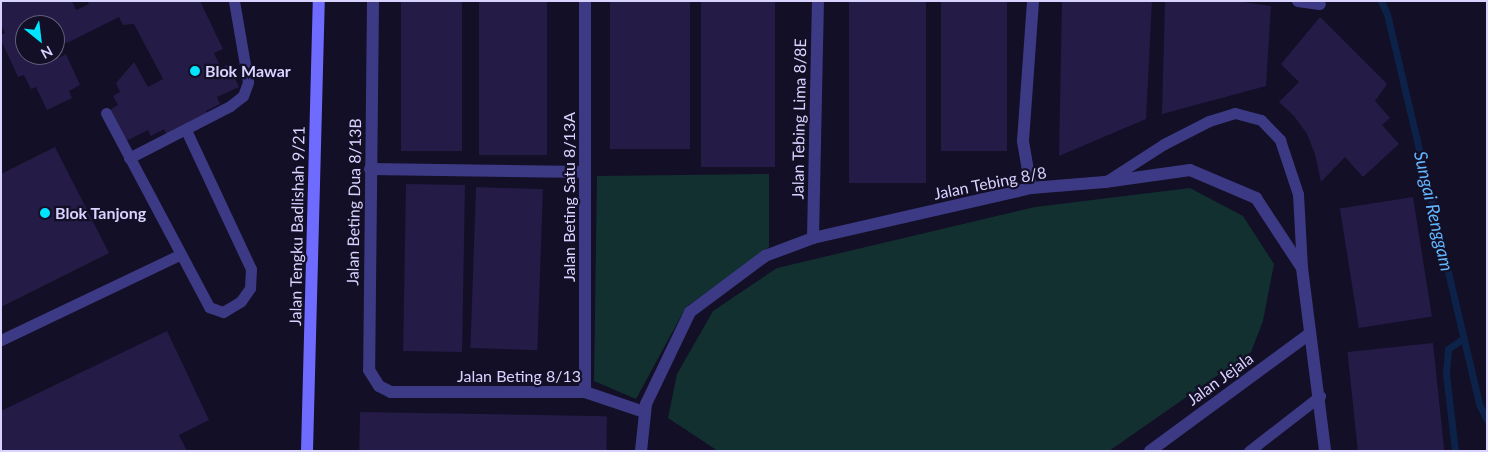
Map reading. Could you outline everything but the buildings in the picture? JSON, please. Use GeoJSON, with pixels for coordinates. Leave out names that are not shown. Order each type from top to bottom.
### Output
{"type":"FeatureCollection","features":[{"type":"Feature","properties":{"kind":"street","name":"Jalan Tengku Badlishah 9/21"},"geometry":{"type":"LineString","coordinates":[[307,451],[319,1]]}},
{"type":"Feature","properties":{"kind":"street","name":"Jalan Beting Dua 8/13B"},"geometry":{"type":"LineString","coordinates":[[373,1],[369,370],[379,386],[391,392]]}},
{"type":"Feature","properties":{"kind":"street","name":"Jalan Beting Satu 8/13A"},"geometry":{"type":"LineString","coordinates":[[585,1],[585,392]]}},
{"type":"Feature","properties":{"kind":"street","name":"Jalan Tebing Lima 8/8E"},"geometry":{"type":"LineString","coordinates":[[813,238],[818,1]]}},
{"type":"Feature","properties":{"kind":"street"},"geometry":{"type":"LineString","coordinates":[[1030,188],[1023,141],[1033,1]]}},
{"type":"Feature","properties":{"kind":"street"},"geometry":{"type":"LineString","coordinates":[[1298,1],[1320,4]]}},
{"type":"Feature","properties":{"kind":"street"},"geometry":{"type":"LineString","coordinates":[[370,169],[585,172]]}},
{"type":"Feature","properties":{"kind":"street","name":"Jalan Tebing 8/8"},"geometry":{"type":"LineString","coordinates":[[641,451],[644,412],[690,312],[765,256],[813,238],[1030,188],[1105,182],[1190,170],[1256,198],[1302,268],[1309,334],[1320,396],[1325,451]]}},
{"type":"Feature","properties":{"kind":"street","name":"Jalan Jejala"},"geometry":{"type":"LineString","coordinates":[[1150,451],[1309,334]]}},
{"type":"Feature","properties":{"kind":"street","name":"Jalan Beting 8/13"},"geometry":{"type":"LineString","coordinates":[[391,392],[585,392],[644,412]]}},
{"type":"Feature","properties":{"kind":"lane"},"geometry":{"type":"LineString","coordinates":[[129,158],[186,130],[230,106],[243,96],[248,82],[234,1]]}},
{"type":"Feature","properties":{"kind":"lane"},"geometry":{"type":"LineString","coordinates":[[106,113],[209,307],[223,312],[241,301],[250,288],[251,269],[186,130]]}},
{"type":"Feature","properties":{"kind":"lane"},"geometry":{"type":"LineString","coordinates":[[1105,182],[1164,144],[1209,121],[1235,113],[1261,120],[1280,140],[1298,194],[1302,268]]}},
{"type":"Feature","properties":{"kind":"lane"},"geometry":{"type":"LineString","coordinates":[[1,340],[180,254]]}},
{"type":"Feature","properties":{"kind":"lane"},"geometry":{"type":"LineString","coordinates":[[1249,451],[1320,396]]}},
{"type":"Feature","properties":{"kind":"green space"},"geometry":{"type":"Polygon","coordinates":[[[769,174],[769,247],[686,307],[636,399],[594,381],[597,176],[769,174]]]}},
{"type":"Feature","properties":{"kind":"green space"},"geometry":{"type":"Polygon","coordinates":[[[1190,188],[1243,216],[1274,264],[1263,321],[1251,352],[1109,451],[718,451],[668,418],[677,374],[713,311],[777,268],[1035,207],[1190,188]]]}},
{"type":"Feature","properties":{"kind":"waterway","name":"Sungai Renggam"},"geometry":{"type":"LineString","coordinates":[[1381,1],[1387,14],[1479,404],[1487,420]]}},
{"type":"Feature","properties":{"kind":"waterway"},"geometry":{"type":"LineString","coordinates":[[1455,451],[1446,373],[1448,349],[1464,338]]}},
{"type":"Feature","properties":{"kind":"place","name":"Blok Mawar"},"geometry":{"type":"Point","coordinates":[195,71]}},
{"type":"Feature","properties":{"kind":"place","name":"Blok Tanjong"},"geometry":{"type":"Point","coordinates":[45,213]}}]}
